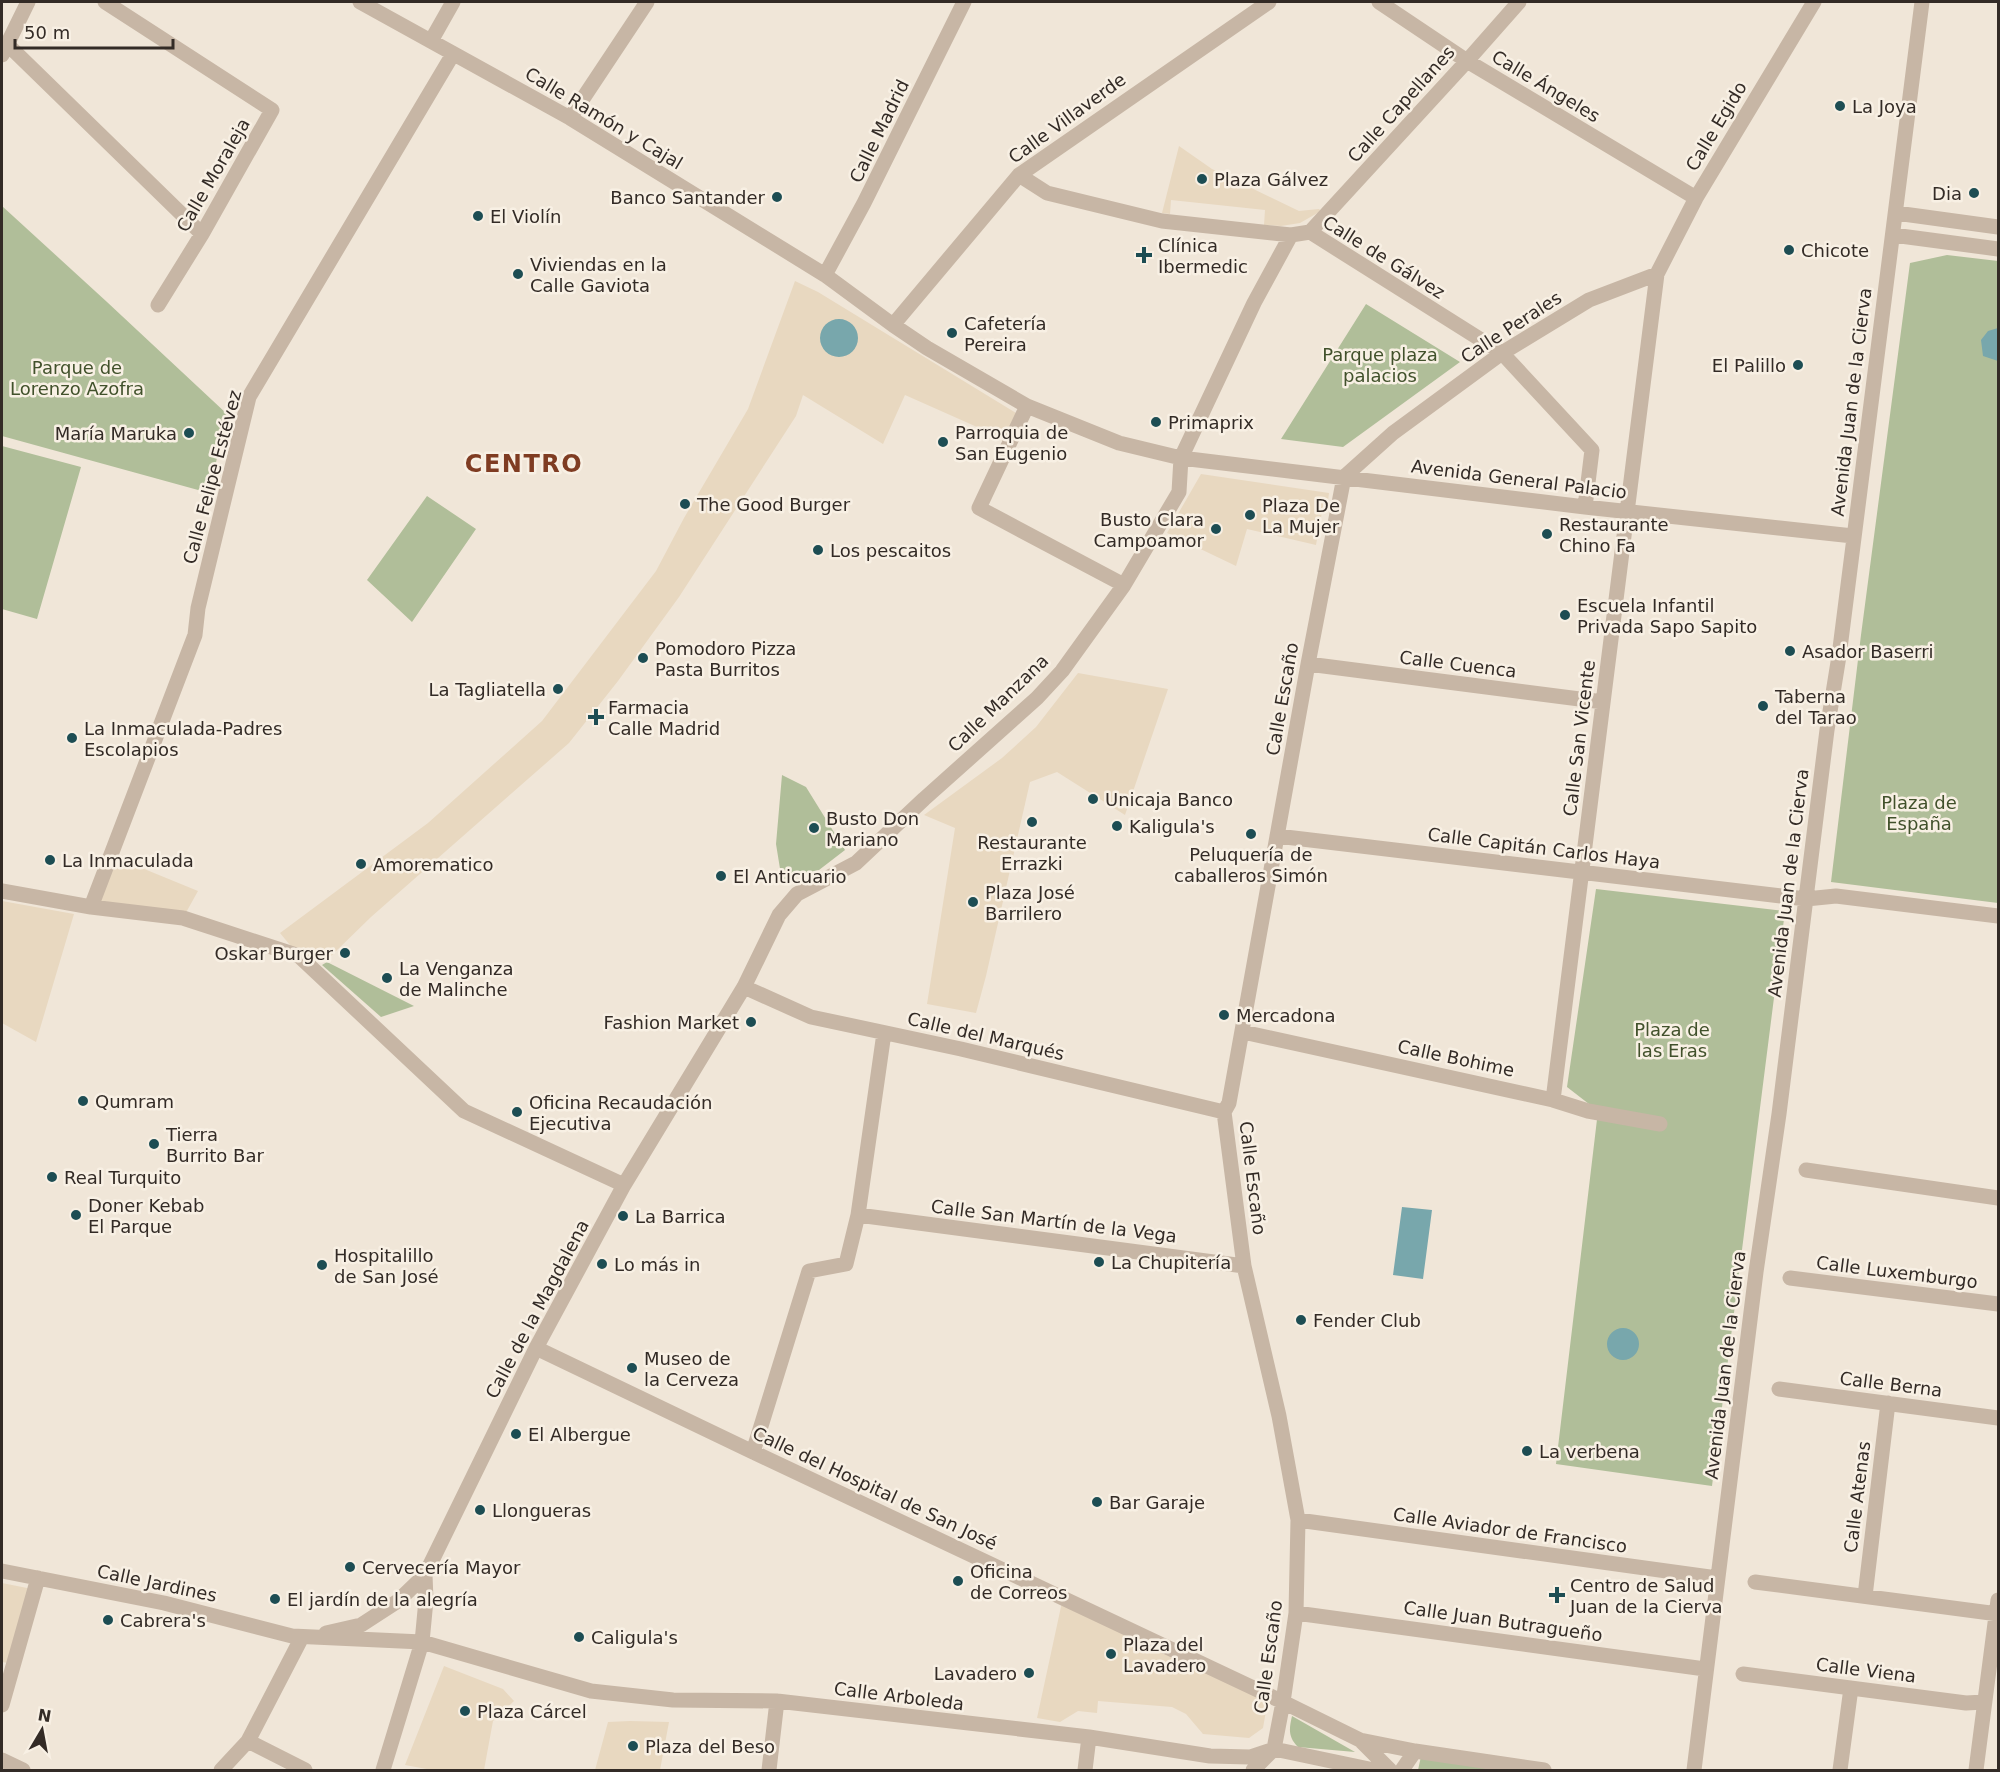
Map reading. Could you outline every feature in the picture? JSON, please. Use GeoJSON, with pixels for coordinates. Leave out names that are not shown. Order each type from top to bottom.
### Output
{"type":"FeatureCollection","features":[{"type":"Feature","properties":{"kind":"street"},"geometry":{"type":"LineString","coordinates":[[28,2],[4,50],[202,234]]}},
{"type":"Feature","properties":{"kind":"street","name":"Calle Moraleja"},"geometry":{"type":"LineString","coordinates":[[105,2],[272,110],[202,234],[158,305]]}},
{"type":"Feature","properties":{"kind":"street","name":"Calle Ramón y Cajal"},"geometry":{"type":"LineString","coordinates":[[360,2],[570,118],[825,275],[927,348],[1027,406]]}},
{"type":"Feature","properties":{"kind":"street"},"geometry":{"type":"LineString","coordinates":[[431,41],[453,2]]}},
{"type":"Feature","properties":{"kind":"street"},"geometry":{"type":"LineString","coordinates":[[570,118],[648,2]]}},
{"type":"Feature","properties":{"kind":"street","name":"Calle Madrid"},"geometry":{"type":"LineString","coordinates":[[825,275],[864,203],[964,2]]}},
{"type":"Feature","properties":{"kind":"street","name":"Calle Villaverde"},"geometry":{"type":"LineString","coordinates":[[893,325],[1019,176],[1269,2]]}},
{"type":"Feature","properties":{"kind":"street","name":"Calle Ángeles"},"geometry":{"type":"LineString","coordinates":[[1379,2],[1467,61],[1696,198]]}},
{"type":"Feature","properties":{"kind":"street","name":"Calle Capellanes"},"geometry":{"type":"LineString","coordinates":[[1310,232],[1519,2]]}},
{"type":"Feature","properties":{"kind":"street","name":"Calle Egido"},"geometry":{"type":"LineString","coordinates":[[1657,274],[1696,198],[1814,2]]}},
{"type":"Feature","properties":{"kind":"street","name":"Avenida Juan de la Cierva"},"geometry":{"type":"LineString","coordinates":[[1694,1770],[1705,1669],[1922,2]]}},
{"type":"Feature","properties":{"kind":"street","name":"Calle Felipe Estévez"},"geometry":{"type":"LineString","coordinates":[[91,907],[195,635],[198,608],[249,397],[453,54]]}},
{"type":"Feature","properties":{"kind":"street","name":"Calle de Gálvez"},"geometry":{"type":"LineString","coordinates":[[1019,176],[1047,193],[1162,221],[1290,235],[1310,232],[1502,353],[1592,450],[1585,507]]}},
{"type":"Feature","properties":{"kind":"street"},"geometry":{"type":"LineString","coordinates":[[1896,213],[1998,227]]}},
{"type":"Feature","properties":{"kind":"street"},"geometry":{"type":"LineString","coordinates":[[1893,234],[1998,249]]}},
{"type":"Feature","properties":{"kind":"street"},"geometry":{"type":"LineString","coordinates":[[1181,458],[1254,303],[1290,235]]}},
{"type":"Feature","properties":{"kind":"street","name":"Calle Perales"},"geometry":{"type":"LineString","coordinates":[[1344,477],[1393,433],[1502,353],[1588,300],[1657,274]]}},
{"type":"Feature","properties":{"kind":"street","name":"Calle San Vicente"},"geometry":{"type":"LineString","coordinates":[[1553,1100],[1657,274]]}},
{"type":"Feature","properties":{"kind":"street"},"geometry":{"type":"LineString","coordinates":[[1027,406],[979,508],[1124,585]]}},
{"type":"Feature","properties":{"kind":"street","name":"Avenida General Palacio"},"geometry":{"type":"LineString","coordinates":[[1027,406],[1119,443],[1181,458],[1585,507],[1853,536]]}},
{"type":"Feature","properties":{"kind":"street","name":"Calle Manzana"},"geometry":{"type":"LineString","coordinates":[[797,894],[856,863],[1037,698],[1062,671],[1124,585],[1179,492],[1181,458]]}},
{"type":"Feature","properties":{"kind":"street","name":"Calle Escaño"},"geometry":{"type":"LineString","coordinates":[[1274,1749],[1296,1613],[1298,1520],[1279,1416],[1244,1266],[1224,1112],[1229,1103],[1243,1032],[1308,664],[1344,477]]}},
{"type":"Feature","properties":{"kind":"street","name":"Calle Cuenca"},"geometry":{"type":"LineString","coordinates":[[1308,664],[1603,702]]}},
{"type":"Feature","properties":{"kind":"street","name":"Calle Capitán Carlos Haya"},"geometry":{"type":"LineString","coordinates":[[1277,836],[1806,899],[1836,896],[1998,916]]}},
{"type":"Feature","properties":{"kind":"street"},"geometry":{"type":"LineString","coordinates":[[2,891],[91,907],[183,918],[300,956],[464,1111],[624,1185]]}},
{"type":"Feature","properties":{"kind":"street","name":"Calle de la Magdalena"},"geometry":{"type":"LineString","coordinates":[[383,1770],[422,1642],[426,1600],[425,1575],[536,1348],[624,1185],[744,987],[779,915],[797,894]]}},
{"type":"Feature","properties":{"kind":"street","name":"Calle del Marqués"},"geometry":{"type":"LineString","coordinates":[[744,987],[811,1017],[972,1051],[1224,1112]]}},
{"type":"Feature","properties":{"kind":"street","name":"Calle Bohime"},"geometry":{"type":"LineString","coordinates":[[1243,1032],[1553,1100],[1588,1111],[1660,1124]]}},
{"type":"Feature","properties":{"kind":"street"},"geometry":{"type":"LineString","coordinates":[[753,1452],[809,1271],[846,1264],[858,1215],[884,1033]]}},
{"type":"Feature","properties":{"kind":"street"},"geometry":{"type":"LineString","coordinates":[[1806,1170],[1998,1197]]}},
{"type":"Feature","properties":{"kind":"street","name":"Calle San Martín de la Vega"},"geometry":{"type":"LineString","coordinates":[[858,1215],[1244,1266]]}},
{"type":"Feature","properties":{"kind":"street","name":"Calle Luxemburgo"},"geometry":{"type":"LineString","coordinates":[[1790,1278],[1998,1304]]}},
{"type":"Feature","properties":{"kind":"street","name":"Calle del Hospital de San José"},"geometry":{"type":"LineString","coordinates":[[536,1348],[1360,1740],[1415,1751],[1544,1770]]}},
{"type":"Feature","properties":{"kind":"street","name":"Calle Berna"},"geometry":{"type":"LineString","coordinates":[[1779,1389],[1998,1418]]}},
{"type":"Feature","properties":{"kind":"street","name":"Calle Atenas"},"geometry":{"type":"LineString","coordinates":[[1865,1596],[1888,1404]]}},
{"type":"Feature","properties":{"kind":"street","name":"Calle Aviador de Francisco"},"geometry":{"type":"LineString","coordinates":[[1298,1520],[1717,1578]]}},
{"type":"Feature","properties":{"kind":"street","name":"Calle Jardines"},"geometry":{"type":"LineString","coordinates":[[2,1571],[164,1602],[302,1638],[422,1642]]}},
{"type":"Feature","properties":{"kind":"street","name":"Calle Jardines"},"geometry":{"type":"LineString","coordinates":[[302,1638],[361,1625],[398,1601],[425,1575]]}},
{"type":"Feature","properties":{"kind":"street"},"geometry":{"type":"LineString","coordinates":[[2,1705],[38,1578]]}},
{"type":"Feature","properties":{"kind":"street"},"geometry":{"type":"LineString","coordinates":[[1755,1582],[1998,1609],[1976,1770]]}},
{"type":"Feature","properties":{"kind":"street","name":"Calle Juan Butragueño"},"geometry":{"type":"LineString","coordinates":[[1296,1613],[1705,1669]]}},
{"type":"Feature","properties":{"kind":"street"},"geometry":{"type":"LineString","coordinates":[[221,1770],[248,1741],[302,1638]]}},
{"type":"Feature","properties":{"kind":"street","name":"Calle Arboleda"},"geometry":{"type":"LineString","coordinates":[[422,1642],[591,1691],[673,1700],[777,1701],[1089,1737],[1210,1756],[1250,1757],[1274,1749],[1374,1770]]}},
{"type":"Feature","properties":{"kind":"street","name":"Calle Viena"},"geometry":{"type":"LineString","coordinates":[[1743,1674],[1966,1703],[1984,1702]]}},
{"type":"Feature","properties":{"kind":"street"},"geometry":{"type":"LineString","coordinates":[[1840,1770],[1851,1688]]}},
{"type":"Feature","properties":{"kind":"street"},"geometry":{"type":"LineString","coordinates":[[769,1770],[777,1701]]}},
{"type":"Feature","properties":{"kind":"street"},"geometry":{"type":"LineString","coordinates":[[1085,1770],[1089,1737]]}},
{"type":"Feature","properties":{"kind":"street","name":"Calle del Hospital de San José"},"geometry":{"type":"LineString","coordinates":[[1360,1740],[1390,1770]]}},
{"type":"Feature","properties":{"kind":"street"},"geometry":{"type":"LineString","coordinates":[[248,1741],[305,1770]]}},
{"type":"Feature","properties":{"kind":"street"},"geometry":{"type":"LineString","coordinates":[[1253,1770],[1274,1749]]}},
{"type":"Feature","properties":{"kind":"street"},"geometry":{"type":"LineString","coordinates":[[1402,1770],[1415,1751]]}},
{"type":"Feature","properties":{"kind":"street"},"geometry":{"type":"LineString","coordinates":[[1210,1756],[1219,1770]]}},
{"type":"Feature","properties":{"kind":"street"},"geometry":{"type":"LineString","coordinates":[[2,1760],[23,1770]]}},
{"type":"Feature","properties":{"kind":"green space","name":"Parque de Lorenzo Azofra"},"geometry":{"type":"Polygon","coordinates":[[[2,206],[227,414],[209,493],[2,436],[2,206]]]}},
{"type":"Feature","properties":{"kind":"green space","name":"Plaza de España"},"geometry":{"type":"Polygon","coordinates":[[[1947,255],[1998,261],[1998,903],[1831,882],[1910,263],[1947,255]]]}},
{"type":"Feature","properties":{"kind":"green space","name":"Parque plaza palacios"},"geometry":{"type":"Polygon","coordinates":[[[1366,304],[1460,362],[1343,447],[1281,439],[1366,304]]]}},
{"type":"Feature","properties":{"kind":"green space"},"geometry":{"type":"Polygon","coordinates":[[[2,446],[81,467],[37,619],[2,609],[2,446]]]}},
{"type":"Feature","properties":{"kind":"green space"},"geometry":{"type":"Polygon","coordinates":[[[427,496],[476,529],[412,622],[367,580],[427,496]]]}},
{"type":"Feature","properties":{"kind":"green space"},"geometry":{"type":"Polygon","coordinates":[[[782,775],[806,787],[845,850],[819,870],[782,881],[776,844],[782,775]]]}},
{"type":"Feature","properties":{"kind":"green space","name":"Plaza de las Eras"},"geometry":{"type":"Polygon","coordinates":[[[1596,889],[1785,911],[1712,1486],[1556,1464],[1598,1111],[1567,1087],[1596,889]]]}},
{"type":"Feature","properties":{"kind":"green space"},"geometry":{"type":"Polygon","coordinates":[[[327,962],[414,1006],[381,1017],[322,965],[327,962]]]}},
{"type":"Feature","properties":{"kind":"green space"},"geometry":{"type":"Polygon","coordinates":[[[1292,1716],[1355,1752],[1298,1747],[1290,1733],[1292,1716]]]}},
{"type":"Feature","properties":{"kind":"green space"},"geometry":{"type":"Polygon","coordinates":[[[1422,1752],[1520,1770],[1418,1770],[1422,1752]]]}},
{"type":"Feature","properties":{"kind":"shaded area","name":"Plaza Gálvez"},"geometry":{"type":"Polygon","coordinates":[[[1179,146],[1212,169],[1299,211],[1319,209],[1321,211],[1300,223],[1281,226],[1264,225],[1265,210],[1171,200],[1170,214],[1162,213],[1179,146]]]}},
{"type":"Feature","properties":{"kind":"shaded area"},"geometry":{"type":"Polygon","coordinates":[[[795,281],[818,292],[1016,413],[1004,439],[905,395],[883,444],[803,395],[796,416],[679,597],[618,681],[569,743],[371,917],[331,956],[299,956],[280,933],[428,823],[542,721],[656,571],[684,518],[748,409],[795,281]]]}},
{"type":"Feature","properties":{"kind":"shaded area","name":"Plaza De La Mujer"},"geometry":{"type":"Polygon","coordinates":[[[1201,474],[1329,493],[1328,501],[1324,501],[1316,545],[1247,529],[1236,566],[1167,533],[1201,474]]]}},
{"type":"Feature","properties":{"kind":"shaded area","name":"Plaza José Barrilero"},"geometry":{"type":"Polygon","coordinates":[[[1078,673],[1168,689],[1125,815],[1057,772],[1030,782],[976,1013],[927,1004],[955,828],[924,815],[1002,758],[1036,727],[1078,673]]]}},
{"type":"Feature","properties":{"kind":"shaded area"},"geometry":{"type":"Polygon","coordinates":[[[115,857],[198,891],[183,918],[91,907],[115,857]]]}},
{"type":"Feature","properties":{"kind":"shaded area"},"geometry":{"type":"Polygon","coordinates":[[[2,901],[74,914],[36,1042],[2,1023],[2,901]]]}},
{"type":"Feature","properties":{"kind":"shaded area"},"geometry":{"type":"Polygon","coordinates":[[[2,1583],[32,1589],[8,1663],[2,1662],[2,1583]]]}},
{"type":"Feature","properties":{"kind":"shaded area","name":"Plaza del Lavadero"},"geometry":{"type":"Polygon","coordinates":[[[1062,1602],[1258,1695],[1267,1705],[1263,1728],[1249,1738],[1203,1734],[1186,1714],[1172,1707],[1098,1701],[1097,1713],[1078,1711],[1060,1722],[1037,1718],[1062,1602]]]}},
{"type":"Feature","properties":{"kind":"shaded area","name":"Plaza Cárcel"},"geometry":{"type":"Polygon","coordinates":[[[444,1666],[503,1689],[514,1701],[493,1721],[484,1770],[432,1770],[405,1765],[444,1666]]]}},
{"type":"Feature","properties":{"kind":"shaded area","name":"Plaza del Beso"},"geometry":{"type":"Polygon","coordinates":[[[608,1722],[669,1722],[660,1770],[595,1770],[608,1722]]]}},
{"type":"Feature","properties":{"kind":"water"},"geometry":{"type":"Polygon","coordinates":[[[839,319],[852,325],[858,338],[852,351],[839,357],[826,351],[820,338],[826,325],[839,319]]]}},
{"type":"Feature","properties":{"kind":"water"},"geometry":{"type":"Polygon","coordinates":[[[1998,328],[1998,361],[1983,356],[1981,340],[1988,331],[1998,328]]]}},
{"type":"Feature","properties":{"kind":"water"},"geometry":{"type":"Polygon","coordinates":[[[1402,1207],[1432,1210],[1423,1279],[1393,1275],[1402,1207]]]}},
{"type":"Feature","properties":{"kind":"water"},"geometry":{"type":"Polygon","coordinates":[[[1623,1328],[1634,1333],[1639,1344],[1634,1355],[1623,1360],[1612,1355],[1607,1344],[1612,1333],[1623,1328]]]}},
{"type":"Feature","properties":{"kind":"place","name":"La Joya"},"geometry":{"type":"Point","coordinates":[1840,106]}},
{"type":"Feature","properties":{"kind":"place","name":"Plaza Gálvez"},"geometry":{"type":"Point","coordinates":[1202,179]}},
{"type":"Feature","properties":{"kind":"place","name":"Dia"},"geometry":{"type":"Point","coordinates":[1974,193]}},
{"type":"Feature","properties":{"kind":"place","name":"Banco Santander"},"geometry":{"type":"Point","coordinates":[777,197]}},
{"type":"Feature","properties":{"kind":"place","name":"El Violín"},"geometry":{"type":"Point","coordinates":[478,216]}},
{"type":"Feature","properties":{"kind":"place","name":"Chicote"},"geometry":{"type":"Point","coordinates":[1789,250]}},
{"type":"Feature","properties":{"kind":"place","name":"Clínica Ibermedic"},"geometry":{"type":"Point","coordinates":[1144,255]}},
{"type":"Feature","properties":{"kind":"place","name":"Viviendas en la Calle Gaviota"},"geometry":{"type":"Point","coordinates":[518,274]}},
{"type":"Feature","properties":{"kind":"place","name":"Cafetería Pereira"},"geometry":{"type":"Point","coordinates":[952,333]}},
{"type":"Feature","properties":{"kind":"place","name":"El Palillo"},"geometry":{"type":"Point","coordinates":[1798,365]}},
{"type":"Feature","properties":{"kind":"place","name":"Primaprix"},"geometry":{"type":"Point","coordinates":[1156,422]}},
{"type":"Feature","properties":{"kind":"place","name":"María Maruka"},"geometry":{"type":"Point","coordinates":[189,433]}},
{"type":"Feature","properties":{"kind":"place","name":"Parroquia de San Eugenio"},"geometry":{"type":"Point","coordinates":[943,442]}},
{"type":"Feature","properties":{"kind":"place","name":"The Good Burger"},"geometry":{"type":"Point","coordinates":[685,504]}},
{"type":"Feature","properties":{"kind":"place","name":"Plaza De La Mujer"},"geometry":{"type":"Point","coordinates":[1250,515]}},
{"type":"Feature","properties":{"kind":"place","name":"Busto Clara Campoamor"},"geometry":{"type":"Point","coordinates":[1216,529]}},
{"type":"Feature","properties":{"kind":"place","name":"Restaurante Chino Fa"},"geometry":{"type":"Point","coordinates":[1547,534]}},
{"type":"Feature","properties":{"kind":"place","name":"Los pescaitos"},"geometry":{"type":"Point","coordinates":[818,550]}},
{"type":"Feature","properties":{"kind":"place","name":"Escuela Infantil Privada Sapo Sapito"},"geometry":{"type":"Point","coordinates":[1565,615]}},
{"type":"Feature","properties":{"kind":"place","name":"Asador Baserri"},"geometry":{"type":"Point","coordinates":[1790,651]}},
{"type":"Feature","properties":{"kind":"place","name":"Pomodoro Pizza Pasta Burritos"},"geometry":{"type":"Point","coordinates":[643,658]}},
{"type":"Feature","properties":{"kind":"place","name":"La Tagliatella"},"geometry":{"type":"Point","coordinates":[558,689]}},
{"type":"Feature","properties":{"kind":"place","name":"Taberna del Tarao"},"geometry":{"type":"Point","coordinates":[1763,706]}},
{"type":"Feature","properties":{"kind":"place","name":"Farmacia Calle Madrid"},"geometry":{"type":"Point","coordinates":[596,717]}},
{"type":"Feature","properties":{"kind":"place","name":"La Inmaculada-Padres Escolapios"},"geometry":{"type":"Point","coordinates":[72,738]}},
{"type":"Feature","properties":{"kind":"place","name":"Unicaja Banco"},"geometry":{"type":"Point","coordinates":[1093,799]}},
{"type":"Feature","properties":{"kind":"place","name":"Restaurante Errazki"},"geometry":{"type":"Point","coordinates":[1032,822]}},
{"type":"Feature","properties":{"kind":"place","name":"Kaligula's"},"geometry":{"type":"Point","coordinates":[1117,826]}},
{"type":"Feature","properties":{"kind":"place","name":"Busto Don Mariano"},"geometry":{"type":"Point","coordinates":[814,828]}},
{"type":"Feature","properties":{"kind":"place","name":"Peluquería de caballeros Simón"},"geometry":{"type":"Point","coordinates":[1251,834]}},
{"type":"Feature","properties":{"kind":"place","name":"La Inmaculada"},"geometry":{"type":"Point","coordinates":[50,860]}},
{"type":"Feature","properties":{"kind":"place","name":"Amorematico"},"geometry":{"type":"Point","coordinates":[361,864]}},
{"type":"Feature","properties":{"kind":"place","name":"El Anticuario"},"geometry":{"type":"Point","coordinates":[721,876]}},
{"type":"Feature","properties":{"kind":"place","name":"Plaza José Barrilero"},"geometry":{"type":"Point","coordinates":[973,902]}},
{"type":"Feature","properties":{"kind":"place","name":"Oskar Burger"},"geometry":{"type":"Point","coordinates":[345,953]}},
{"type":"Feature","properties":{"kind":"place","name":"La Venganza de Malinche"},"geometry":{"type":"Point","coordinates":[387,978]}},
{"type":"Feature","properties":{"kind":"place","name":"Mercadona"},"geometry":{"type":"Point","coordinates":[1224,1015]}},
{"type":"Feature","properties":{"kind":"place","name":"Fashion Market"},"geometry":{"type":"Point","coordinates":[751,1022]}},
{"type":"Feature","properties":{"kind":"place","name":"Qumram"},"geometry":{"type":"Point","coordinates":[83,1101]}},
{"type":"Feature","properties":{"kind":"place","name":"Oficina Recaudación Ejecutiva"},"geometry":{"type":"Point","coordinates":[517,1112]}},
{"type":"Feature","properties":{"kind":"place","name":"Tierra Burrito Bar"},"geometry":{"type":"Point","coordinates":[154,1144]}},
{"type":"Feature","properties":{"kind":"place","name":"Real Turquito"},"geometry":{"type":"Point","coordinates":[52,1177]}},
{"type":"Feature","properties":{"kind":"place","name":"Doner Kebab El Parque"},"geometry":{"type":"Point","coordinates":[76,1215]}},
{"type":"Feature","properties":{"kind":"place","name":"La Barrica"},"geometry":{"type":"Point","coordinates":[623,1216]}},
{"type":"Feature","properties":{"kind":"place","name":"La Chupitería"},"geometry":{"type":"Point","coordinates":[1099,1262]}},
{"type":"Feature","properties":{"kind":"place","name":"Lo más in"},"geometry":{"type":"Point","coordinates":[602,1264]}},
{"type":"Feature","properties":{"kind":"place","name":"Hospitalillo de San José"},"geometry":{"type":"Point","coordinates":[322,1265]}},
{"type":"Feature","properties":{"kind":"place","name":"Fender Club"},"geometry":{"type":"Point","coordinates":[1301,1320]}},
{"type":"Feature","properties":{"kind":"place","name":"Museo de la Cerveza"},"geometry":{"type":"Point","coordinates":[632,1368]}},
{"type":"Feature","properties":{"kind":"place","name":"El Albergue"},"geometry":{"type":"Point","coordinates":[516,1434]}},
{"type":"Feature","properties":{"kind":"place","name":"La verbena"},"geometry":{"type":"Point","coordinates":[1527,1451]}},
{"type":"Feature","properties":{"kind":"place","name":"Bar Garaje"},"geometry":{"type":"Point","coordinates":[1097,1502]}},
{"type":"Feature","properties":{"kind":"place","name":"Llongueras"},"geometry":{"type":"Point","coordinates":[480,1510]}},
{"type":"Feature","properties":{"kind":"place","name":"Cervecería Mayor"},"geometry":{"type":"Point","coordinates":[350,1567]}},
{"type":"Feature","properties":{"kind":"place","name":"Oficina de Correos"},"geometry":{"type":"Point","coordinates":[958,1581]}},
{"type":"Feature","properties":{"kind":"place","name":"Centro de Salud Juan de la Cierva"},"geometry":{"type":"Point","coordinates":[1557,1595]}},
{"type":"Feature","properties":{"kind":"place","name":"El jardín de la alegría"},"geometry":{"type":"Point","coordinates":[275,1599]}},
{"type":"Feature","properties":{"kind":"place","name":"Cabrera's"},"geometry":{"type":"Point","coordinates":[108,1620]}},
{"type":"Feature","properties":{"kind":"place","name":"Caligula's"},"geometry":{"type":"Point","coordinates":[579,1637]}},
{"type":"Feature","properties":{"kind":"place","name":"Plaza del Lavadero"},"geometry":{"type":"Point","coordinates":[1111,1654]}},
{"type":"Feature","properties":{"kind":"place","name":"Lavadero"},"geometry":{"type":"Point","coordinates":[1029,1673]}},
{"type":"Feature","properties":{"kind":"place","name":"Plaza Cárcel"},"geometry":{"type":"Point","coordinates":[465,1711]}},
{"type":"Feature","properties":{"kind":"place","name":"Plaza del Beso"},"geometry":{"type":"Point","coordinates":[633,1746]}},
{"type":"Feature","properties":{"kind":"district","name":"CENTRO"},"geometry":{"type":"Point","coordinates":[524,464]}}]}
